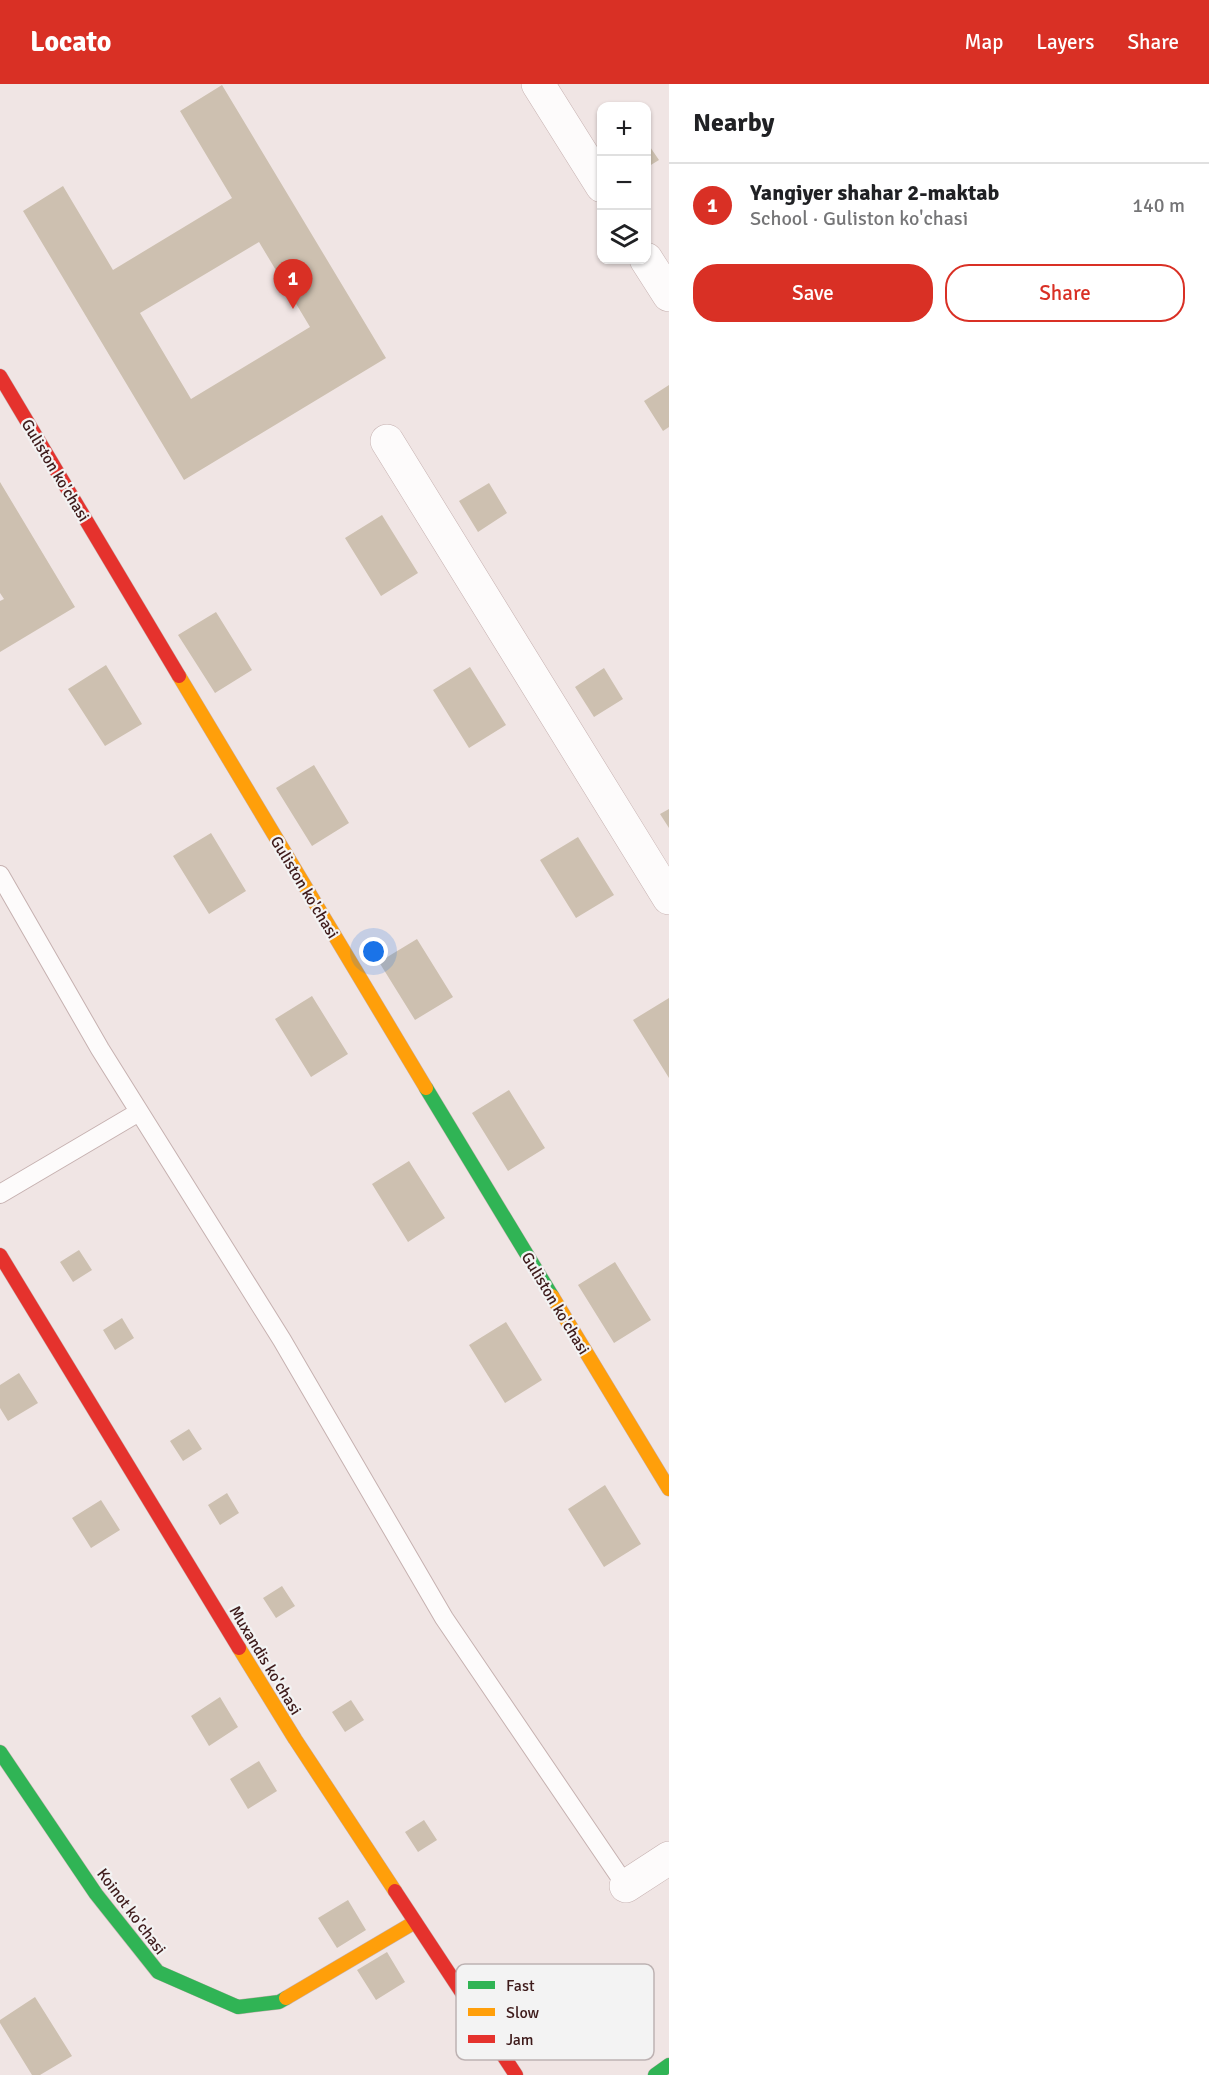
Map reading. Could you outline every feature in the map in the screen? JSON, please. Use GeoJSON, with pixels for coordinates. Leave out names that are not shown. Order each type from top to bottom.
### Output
{"type":"FeatureCollection","features":[{"type":"Feature","properties":{"kind":"street"},"geometry":{"type":"LineString","coordinates":[[538,84],[597,178]]}},
{"type":"Feature","properties":{"kind":"street"},"geometry":{"type":"LineString","coordinates":[[649,264],[669,295]]}},
{"type":"Feature","properties":{"kind":"street","name":"Guliston ko'chasi"},"geometry":{"type":"LineString","coordinates":[[0,376],[401,1047],[669,1489]]}},
{"type":"Feature","properties":{"kind":"street"},"geometry":{"type":"LineString","coordinates":[[387,441],[669,898]]}},
{"type":"Feature","properties":{"kind":"street","name":"Muxandis ko'chasi"},"geometry":{"type":"LineString","coordinates":[[0,1255],[295,1739],[456,1983]]}},
{"type":"Feature","properties":{"kind":"street","name":"Koinot ko'chasi"},"geometry":{"type":"LineString","coordinates":[[0,1752],[96,1894],[158,1972],[238,2007],[279,2002],[416,1922]]}},
{"type":"Feature","properties":{"kind":"street"},"geometry":{"type":"LineString","coordinates":[[626,1886],[669,1858]]}},
{"type":"Feature","properties":{"kind":"street","name":"Muxandis ko'chasi"},"geometry":{"type":"LineString","coordinates":[[506,2060],[516,2075]]}},
{"type":"Feature","properties":{"kind":"street"},"geometry":{"type":"LineString","coordinates":[[654,2075],[669,2065]]}},
{"type":"Feature","properties":{"kind":"lane"},"geometry":{"type":"LineString","coordinates":[[0,875],[100,1049],[282,1340],[444,1618],[626,1886]]}},
{"type":"Feature","properties":{"kind":"lane"},"geometry":{"type":"LineString","coordinates":[[0,1194],[139,1112]]}},
{"type":"Feature","properties":{"kind":"building"},"geometry":{"type":"Polygon","coordinates":[[[222,85],[386,358],[184,480],[23,211],[63,186],[113,270],[232,198],[180,111],[222,85]],[[259,242],[140,313],[191,399],[310,327],[259,242]]]}},
{"type":"Feature","properties":{"kind":"building"},"geometry":{"type":"Polygon","coordinates":[[[651,148],[659,160],[651,165],[651,148]]]}},
{"type":"Feature","properties":{"kind":"building"},"geometry":{"type":"Polygon","coordinates":[[[669,385],[669,427],[663,431],[644,401],[669,385]]]}},
{"type":"Feature","properties":{"kind":"building"},"geometry":{"type":"Polygon","coordinates":[[[0,482],[75,607],[0,652],[0,601],[4,599],[0,593],[0,482]]]}},
{"type":"Feature","properties":{"kind":"building"},"geometry":{"type":"Polygon","coordinates":[[[489,483],[507,513],[478,532],[459,501],[489,483]]]}},
{"type":"Feature","properties":{"kind":"building"},"geometry":{"type":"Polygon","coordinates":[[[382,515],[418,573],[381,596],[345,538],[382,515]]]}},
{"type":"Feature","properties":{"kind":"building"},"geometry":{"type":"Polygon","coordinates":[[[216,612],[252,670],[215,693],[178,635],[216,612]]]}},
{"type":"Feature","properties":{"kind":"building"},"geometry":{"type":"Polygon","coordinates":[[[106,665],[142,724],[105,746],[68,689],[106,665]]]}},
{"type":"Feature","properties":{"kind":"building"},"geometry":{"type":"Polygon","coordinates":[[[470,667],[506,725],[469,748],[433,690],[470,667]]]}},
{"type":"Feature","properties":{"kind":"building"},"geometry":{"type":"Polygon","coordinates":[[[604,668],[623,699],[594,717],[575,687],[604,668]]]}},
{"type":"Feature","properties":{"kind":"building"},"geometry":{"type":"Polygon","coordinates":[[[314,765],[349,823],[312,846],[276,788],[314,765]]]}},
{"type":"Feature","properties":{"kind":"building"},"geometry":{"type":"Polygon","coordinates":[[[669,809],[669,828],[660,814],[669,809]]]}},
{"type":"Feature","properties":{"kind":"building"},"geometry":{"type":"Polygon","coordinates":[[[211,833],[246,891],[209,914],[173,856],[211,833]]]}},
{"type":"Feature","properties":{"kind":"building"},"geometry":{"type":"Polygon","coordinates":[[[578,837],[614,895],[576,918],[540,860],[578,837]]]}},
{"type":"Feature","properties":{"kind":"building"},"geometry":{"type":"Polygon","coordinates":[[[417,939],[453,997],[415,1020],[379,962],[417,939]]]}},
{"type":"Feature","properties":{"kind":"building"},"geometry":{"type":"Polygon","coordinates":[[[312,996],[348,1054],[311,1077],[275,1019],[312,996]]]}},
{"type":"Feature","properties":{"kind":"building"},"geometry":{"type":"Polygon","coordinates":[[[669,998],[669,1078],[633,1020],[669,998]]]}},
{"type":"Feature","properties":{"kind":"building"},"geometry":{"type":"Polygon","coordinates":[[[509,1090],[545,1148],[508,1171],[472,1113],[509,1090]]]}},
{"type":"Feature","properties":{"kind":"building"},"geometry":{"type":"Polygon","coordinates":[[[409,1161],[445,1218],[408,1242],[372,1184],[409,1161]]]}},
{"type":"Feature","properties":{"kind":"building"},"geometry":{"type":"Polygon","coordinates":[[[79,1250],[92,1270],[73,1282],[60,1262],[79,1250]]]}},
{"type":"Feature","properties":{"kind":"building"},"geometry":{"type":"Polygon","coordinates":[[[615,1262],[651,1320],[614,1343],[578,1285],[615,1262]]]}},
{"type":"Feature","properties":{"kind":"building"},"geometry":{"type":"Polygon","coordinates":[[[122,1318],[134,1338],[115,1350],[103,1330],[122,1318]]]}},
{"type":"Feature","properties":{"kind":"building"},"geometry":{"type":"Polygon","coordinates":[[[506,1322],[542,1380],[505,1403],[469,1345],[506,1322]]]}},
{"type":"Feature","properties":{"kind":"building"},"geometry":{"type":"Polygon","coordinates":[[[19,1373],[38,1403],[8,1421],[0,1408],[0,1385],[19,1373]]]}},
{"type":"Feature","properties":{"kind":"building"},"geometry":{"type":"Polygon","coordinates":[[[189,1429],[202,1449],[183,1461],[170,1441],[189,1429]]]}},
{"type":"Feature","properties":{"kind":"building"},"geometry":{"type":"Polygon","coordinates":[[[605,1485],[641,1544],[604,1567],[568,1509],[605,1485]]]}},
{"type":"Feature","properties":{"kind":"building"},"geometry":{"type":"Polygon","coordinates":[[[227,1493],[239,1513],[220,1525],[208,1505],[227,1493]]]}},
{"type":"Feature","properties":{"kind":"building"},"geometry":{"type":"Polygon","coordinates":[[[101,1500],[120,1530],[91,1548],[72,1518],[101,1500]]]}},
{"type":"Feature","properties":{"kind":"building"},"geometry":{"type":"Polygon","coordinates":[[[282,1586],[295,1606],[276,1618],[263,1598],[282,1586]]]}},
{"type":"Feature","properties":{"kind":"building"},"geometry":{"type":"Polygon","coordinates":[[[220,1697],[238,1727],[209,1746],[191,1716],[220,1697]]]}},
{"type":"Feature","properties":{"kind":"building"},"geometry":{"type":"Polygon","coordinates":[[[351,1700],[364,1720],[345,1732],[332,1712],[351,1700]]]}},
{"type":"Feature","properties":{"kind":"building"},"geometry":{"type":"Polygon","coordinates":[[[259,1761],[277,1791],[248,1809],[230,1779],[259,1761]]]}},
{"type":"Feature","properties":{"kind":"building"},"geometry":{"type":"Polygon","coordinates":[[[424,1820],[437,1840],[418,1852],[405,1832],[424,1820]]]}},
{"type":"Feature","properties":{"kind":"building"},"geometry":{"type":"Polygon","coordinates":[[[348,1900],[366,1930],[337,1948],[318,1918],[348,1900]]]}},
{"type":"Feature","properties":{"kind":"building"},"geometry":{"type":"Polygon","coordinates":[[[387,1952],[405,1982],[376,2000],[357,1970],[387,1952]]]}},
{"type":"Feature","properties":{"kind":"building"},"geometry":{"type":"Polygon","coordinates":[[[35,1997],[72,2056],[40,2075],[32,2075],[0,2023],[0,2020],[35,1997]]]}},
{"type":"Feature","properties":{"kind":"traffic: fast"},"geometry":{"type":"LineString","coordinates":[[426,1088],[552,1296]]}},
{"type":"Feature","properties":{"kind":"traffic: fast"},"geometry":{"type":"LineString","coordinates":[[0,1752],[96,1894],[158,1972],[238,2007],[279,2002],[286,1998]]}},
{"type":"Feature","properties":{"kind":"traffic: fast"},"geometry":{"type":"LineString","coordinates":[[655,2075],[669,2065]]}},
{"type":"Feature","properties":{"kind":"traffic: slow"},"geometry":{"type":"LineString","coordinates":[[179,676],[426,1088]]}},
{"type":"Feature","properties":{"kind":"traffic: slow"},"geometry":{"type":"LineString","coordinates":[[552,1296],[669,1489]]}},
{"type":"Feature","properties":{"kind":"traffic: slow"},"geometry":{"type":"LineString","coordinates":[[239,1648],[295,1739],[395,1891]]}},
{"type":"Feature","properties":{"kind":"traffic: slow"},"geometry":{"type":"LineString","coordinates":[[286,1998],[415,1922]]}},
{"type":"Feature","properties":{"kind":"traffic: jam"},"geometry":{"type":"LineString","coordinates":[[0,376],[179,676]]}},
{"type":"Feature","properties":{"kind":"traffic: jam"},"geometry":{"type":"LineString","coordinates":[[0,1255],[239,1648]]}},
{"type":"Feature","properties":{"kind":"traffic: jam"},"geometry":{"type":"LineString","coordinates":[[395,1891],[456,1984]]}},
{"type":"Feature","properties":{"kind":"traffic: jam"},"geometry":{"type":"LineString","coordinates":[[506,2060],[516,2075]]}},
{"type":"Feature","properties":{"kind":"place","name":"Yangiyer shahar 2-maktab"},"geometry":{"type":"Point","coordinates":[293,309]}}]}
